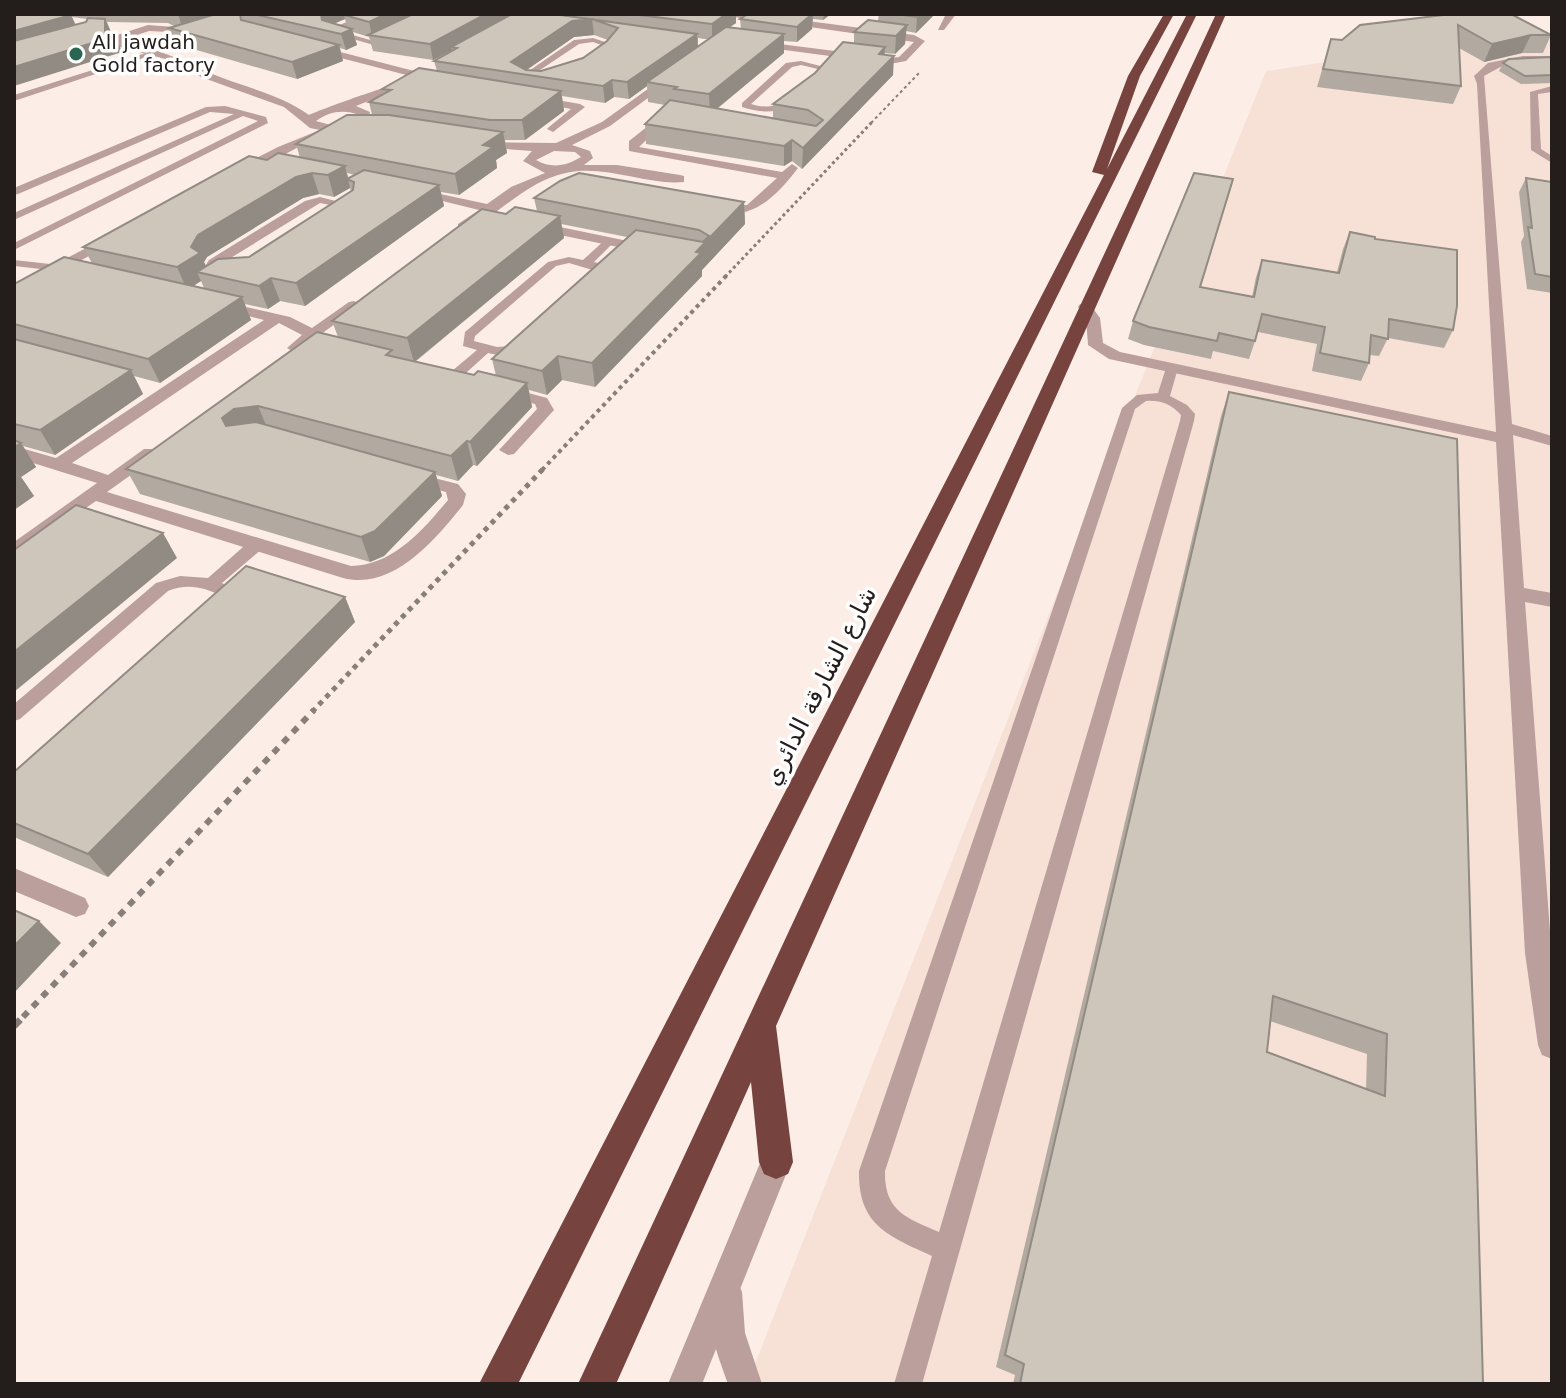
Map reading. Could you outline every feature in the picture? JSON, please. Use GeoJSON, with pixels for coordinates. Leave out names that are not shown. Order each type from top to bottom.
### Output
{"type":"FeatureCollection","features":[{"type":"Feature","properties":{"kind":"highway"},"geometry":{"type":"LineString","coordinates":[[1090,214],[1101,165],[1116,122],[1143,58],[1169,14]]}},
{"type":"Feature","properties":{"kind":"highway","name":"شارع الشارقة الدائري"},"geometry":{"type":"LineString","coordinates":[[498,1384],[1192,14]]}},
{"type":"Feature","properties":{"kind":"highway"},"geometry":{"type":"LineString","coordinates":[[597,1384],[760,1020],[1221,14]]}},
{"type":"Feature","properties":{"kind":"highway"},"geometry":{"type":"LineString","coordinates":[[760,1020],[776,1162]]}},
{"type":"Feature","properties":{"kind":"street"},"geometry":{"type":"LineString","coordinates":[[374,14],[330,31],[374,44]]}},
{"type":"Feature","properties":{"kind":"street"},"geometry":{"type":"LineString","coordinates":[[716,14],[751,20]]}},
{"type":"Feature","properties":{"kind":"street"},"geometry":{"type":"LineString","coordinates":[[725,14],[751,20]]}},
{"type":"Feature","properties":{"kind":"street"},"geometry":{"type":"LineString","coordinates":[[941,28],[951,14]]}},
{"type":"Feature","properties":{"kind":"street"},"geometry":{"type":"LineString","coordinates":[[738,41],[897,61],[920,41],[783,21]]}},
{"type":"Feature","properties":{"kind":"street"},"geometry":{"type":"LineString","coordinates":[[134,48],[176,39],[192,30],[148,28],[113,36],[117,45],[173,58],[205,75],[277,101],[296,110],[320,128],[343,128]]}},
{"type":"Feature","properties":{"kind":"street"},"geometry":{"type":"LineString","coordinates":[[164,28],[179,35],[171,49],[173,58]]}},
{"type":"Feature","properties":{"kind":"street"},"geometry":{"type":"LineString","coordinates":[[587,28],[603,36]]}},
{"type":"Feature","properties":{"kind":"street"},"geometry":{"type":"LineString","coordinates":[[346,57],[386,38]]}},
{"type":"Feature","properties":{"kind":"street"},"geometry":{"type":"LineString","coordinates":[[305,46],[418,79]]}},
{"type":"Feature","properties":{"kind":"street"},"geometry":{"type":"LineString","coordinates":[[1552,60],[1513,64],[1492,71],[1482,84],[1538,953],[1552,1045]]}},
{"type":"Feature","properties":{"kind":"street"},"geometry":{"type":"LineString","coordinates":[[282,149],[318,114],[418,79],[431,68]]}},
{"type":"Feature","properties":{"kind":"street"},"geometry":{"type":"LineString","coordinates":[[515,190],[534,153],[606,124],[678,72]]}},
{"type":"Feature","properties":{"kind":"street"},"geometry":{"type":"LineString","coordinates":[[371,120],[376,101],[393,89]]}},
{"type":"Feature","properties":{"kind":"street"},"geometry":{"type":"LineString","coordinates":[[520,92],[580,107],[553,129]]}},
{"type":"Feature","properties":{"kind":"street"},"geometry":{"type":"LineString","coordinates":[[277,101],[357,109],[371,120]]}},
{"type":"Feature","properties":{"kind":"street"},"geometry":{"type":"LineString","coordinates":[[629,108],[682,116]]}},
{"type":"Feature","properties":{"kind":"street"},"geometry":{"type":"LineString","coordinates":[[654,112],[630,146],[633,149],[789,172],[756,207],[742,212],[695,206]]}},
{"type":"Feature","properties":{"kind":"street"},"geometry":{"type":"LineString","coordinates":[[218,183],[282,149],[371,120]]}},
{"type":"Feature","properties":{"kind":"street"},"geometry":{"type":"LineString","coordinates":[[454,233],[515,190],[585,162],[585,152],[606,124]]}},
{"type":"Feature","properties":{"kind":"street"},"geometry":{"type":"LineString","coordinates":[[465,141],[585,152],[632,171]]}},
{"type":"Feature","properties":{"kind":"street"},"geometry":{"type":"LineString","coordinates":[[494,146],[543,169],[632,171],[680,179]]}},
{"type":"Feature","properties":{"kind":"street"},"geometry":{"type":"LineString","coordinates":[[258,162],[286,168]]}},
{"type":"Feature","properties":{"kind":"street"},"geometry":{"type":"LineString","coordinates":[[399,190],[655,250]]}},
{"type":"Feature","properties":{"kind":"street"},"geometry":{"type":"LineString","coordinates":[[14,292],[125,233]]}},
{"type":"Feature","properties":{"kind":"street"},"geometry":{"type":"LineString","coordinates":[[59,268],[87,274]]}},
{"type":"Feature","properties":{"kind":"street"},"geometry":{"type":"LineString","coordinates":[[277,361],[311,341],[364,298]]}},
{"type":"Feature","properties":{"kind":"street"},"geometry":{"type":"LineString","coordinates":[[202,301],[296,324],[311,341]]}},
{"type":"Feature","properties":{"kind":"street"},"geometry":{"type":"LineString","coordinates":[[1085,307],[1093,318],[1094,340],[1100,349],[1115,356],[1552,441]]}},
{"type":"Feature","properties":{"kind":"street"},"geometry":{"type":"LineString","coordinates":[[58,465],[156,390],[276,318]]}},
{"type":"Feature","properties":{"kind":"street"},"geometry":{"type":"LineString","coordinates":[[458,381],[546,405],[544,414],[508,450]]}},
{"type":"Feature","properties":{"kind":"street"},"geometry":{"type":"LineString","coordinates":[[14,551],[162,444]]}},
{"type":"Feature","properties":{"kind":"street"},"geometry":{"type":"LineString","coordinates":[[14,451],[110,481]]}},
{"type":"Feature","properties":{"kind":"street"},"geometry":{"type":"LineString","coordinates":[[93,494],[161,507],[257,544],[350,573],[378,572],[391,566],[451,507],[457,494],[452,488],[385,470]]}},
{"type":"Feature","properties":{"kind":"street"},"geometry":{"type":"LineString","coordinates":[[1515,593],[1552,600]]}},
{"type":"Feature","properties":{"kind":"street"},"geometry":{"type":"LineString","coordinates":[[14,879],[76,906]]}},
{"type":"Feature","properties":{"kind":"street"},"geometry":{"type":"LineString","coordinates":[[685,1384],[776,1162]]}},
{"type":"Feature","properties":{"kind":"street"},"geometry":{"type":"LineString","coordinates":[[724,1288],[728,1333],[745,1384]]}},
{"type":"Feature","properties":{"kind":"lane"},"geometry":{"type":"LineString","coordinates":[[603,36],[613,46],[555,83],[535,83],[521,77],[577,42],[603,36]]}},
{"type":"Feature","properties":{"kind":"lane"},"geometry":{"type":"LineString","coordinates":[[14,98],[155,53]]}},
{"type":"Feature","properties":{"kind":"lane"},"geometry":{"type":"LineString","coordinates":[[814,65],[827,53]]}},
{"type":"Feature","properties":{"kind":"lane"},"geometry":{"type":"LineString","coordinates":[[789,65],[814,65],[828,69],[785,109],[761,110],[745,104],[789,65]]}},
{"type":"Feature","properties":{"kind":"lane"},"geometry":{"type":"LineString","coordinates":[[520,92],[535,83]]}},
{"type":"Feature","properties":{"kind":"lane"},"geometry":{"type":"LineString","coordinates":[[1552,89],[1534,92],[1536,150],[1552,160]]}},
{"type":"Feature","properties":{"kind":"lane"},"geometry":{"type":"LineString","coordinates":[[14,192],[209,109],[263,119],[263,123],[14,247]]}},
{"type":"Feature","properties":{"kind":"lane"},"geometry":{"type":"LineString","coordinates":[[752,118],[761,110]]}},
{"type":"Feature","properties":{"kind":"lane"},"geometry":{"type":"LineString","coordinates":[[14,220],[241,114]]}},
{"type":"Feature","properties":{"kind":"lane"},"geometry":{"type":"LineString","coordinates":[[212,282],[224,275],[252,275],[354,209],[353,206],[344,199],[309,203],[210,265],[209,269],[224,275]]}},
{"type":"Feature","properties":{"kind":"lane"},"geometry":{"type":"LineString","coordinates":[[14,220],[45,230]]}},
{"type":"Feature","properties":{"kind":"lane"},"geometry":{"type":"LineString","coordinates":[[586,263],[610,241]]}},
{"type":"Feature","properties":{"kind":"lane"},"geometry":{"type":"LineString","coordinates":[[569,260],[601,267],[603,271],[520,347],[503,352],[485,349],[467,343],[466,338],[552,264],[569,260]]}},
{"type":"Feature","properties":{"kind":"lane"},"geometry":{"type":"LineString","coordinates":[[14,265],[59,268]]}},
{"type":"Feature","properties":{"kind":"lane"},"geometry":{"type":"LineString","coordinates":[[14,265],[44,276]]}},
{"type":"Feature","properties":{"kind":"lane"},"geometry":{"type":"LineString","coordinates":[[458,381],[485,349]]}},
{"type":"Feature","properties":{"kind":"lane"},"geometry":{"type":"LineString","coordinates":[[1163,398],[1172,368]]}},
{"type":"Feature","properties":{"kind":"lane"},"geometry":{"type":"LineString","coordinates":[[908,1384],[1187,421],[1188,414],[1183,408],[1163,398],[1140,398],[1129,408],[872,1171],[872,1197],[886,1220],[947,1249]]}},
{"type":"Feature","properties":{"kind":"lane"},"geometry":{"type":"LineString","coordinates":[[210,585],[257,544]]}},
{"type":"Feature","properties":{"kind":"lane"},"geometry":{"type":"LineString","coordinates":[[14,714],[162,587],[189,579],[227,591],[232,598],[215,617]]}},
{"type":"Feature","properties":{"kind":"path"},"geometry":{"type":"LineString","coordinates":[[14,1026],[921,71]]}},
{"type":"Feature","properties":{"kind":"shaded area"},"geometry":{"type":"Polygon","coordinates":[[[1552,36],[1552,1384],[747,1384],[1120,433],[1266,71],[1454,42],[1552,36]]]}},
{"type":"Feature","properties":{"kind":"building"},"geometry":{"type":"Polygon","coordinates":[[[14,14],[67,14],[71,15],[14,31],[14,14]]]}},
{"type":"Feature","properties":{"kind":"building"},"geometry":{"type":"Polygon","coordinates":[[[216,14],[240,14],[241,20],[339,45],[292,62],[169,28],[216,14]]]}},
{"type":"Feature","properties":{"kind":"building"},"geometry":{"type":"Polygon","coordinates":[[[253,14],[321,14],[322,20],[352,29],[341,34],[253,14]]]}},
{"type":"Feature","properties":{"kind":"building"},"geometry":{"type":"Polygon","coordinates":[[[346,14],[386,14],[369,22],[346,14]]]}},
{"type":"Feature","properties":{"kind":"building"},"geometry":{"type":"Polygon","coordinates":[[[413,14],[486,14],[430,44],[368,35],[413,14]]]}},
{"type":"Feature","properties":{"kind":"building"},"geometry":{"type":"Polygon","coordinates":[[[512,14],[553,14],[590,19],[572,21],[511,62],[526,70],[541,71],[583,58],[607,41],[618,28],[594,20],[697,34],[627,82],[612,80],[603,86],[434,61],[457,48],[451,47],[512,14]]]}},
{"type":"Feature","properties":{"kind":"building"},"geometry":{"type":"Polygon","coordinates":[[[631,14],[726,14],[712,24],[631,14]]]}},
{"type":"Feature","properties":{"kind":"building"},"geometry":{"type":"Polygon","coordinates":[[[748,14],[812,14],[797,27],[740,19],[748,14]]]}},
{"type":"Feature","properties":{"kind":"building"},"geometry":{"type":"Polygon","coordinates":[[[1452,14],[1511,14],[1551,35],[1531,35],[1492,44],[1458,25],[1461,86],[1323,69],[1331,39],[1342,40],[1360,25],[1452,14]]]}},
{"type":"Feature","properties":{"kind":"building"},"geometry":{"type":"Polygon","coordinates":[[[88,18],[105,19],[105,33],[115,36],[14,67],[14,41],[86,22],[88,18]]]}},
{"type":"Feature","properties":{"kind":"building"},"geometry":{"type":"Polygon","coordinates":[[[868,20],[907,25],[896,36],[854,32],[868,20]]]}},
{"type":"Feature","properties":{"kind":"building"},"geometry":{"type":"Polygon","coordinates":[[[726,27],[784,34],[709,94],[647,82],[726,27]]]}},
{"type":"Feature","properties":{"kind":"building"},"geometry":{"type":"Polygon","coordinates":[[[843,42],[885,47],[879,54],[894,56],[803,148],[792,140],[784,146],[645,124],[670,100],[816,126],[823,120],[808,110],[773,104],[815,73],[843,42]]]}},
{"type":"Feature","properties":{"kind":"building"},"geometry":{"type":"Polygon","coordinates":[[[1552,57],[1552,75],[1525,76],[1503,63],[1509,59],[1552,57]]]}},
{"type":"Feature","properties":{"kind":"building"},"geometry":{"type":"Polygon","coordinates":[[[419,68],[561,91],[522,120],[490,120],[369,102],[391,90],[382,89],[419,68]]]}},
{"type":"Feature","properties":{"kind":"building"},"geometry":{"type":"Polygon","coordinates":[[[347,115],[389,115],[503,132],[483,145],[493,147],[455,174],[296,144],[347,115]]]}},
{"type":"Feature","properties":{"kind":"building"},"geometry":{"type":"Polygon","coordinates":[[[278,153],[345,166],[328,175],[312,173],[296,177],[198,235],[191,247],[200,253],[177,267],[83,247],[249,156],[267,160],[278,153]]]}},
{"type":"Feature","properties":{"kind":"building"},"geometry":{"type":"Polygon","coordinates":[[[364,170],[439,185],[296,283],[271,278],[259,286],[197,272],[218,259],[249,257],[353,190],[354,182],[347,179],[364,170]]]}},
{"type":"Feature","properties":{"kind":"building"},"geometry":{"type":"Polygon","coordinates":[[[579,173],[744,202],[696,252],[701,253],[592,363],[558,356],[542,371],[492,359],[636,230],[703,242],[709,236],[699,230],[534,198],[579,173]]]}},
{"type":"Feature","properties":{"kind":"building"},"geometry":{"type":"Polygon","coordinates":[[[1194,173],[1233,179],[1200,287],[1254,297],[1262,260],[1339,273],[1350,232],[1375,239],[1457,250],[1457,306],[1453,330],[1389,319],[1388,339],[1371,335],[1369,363],[1320,353],[1325,327],[1262,314],[1255,341],[1219,333],[1217,341],[1133,321],[1194,173]]]}},
{"type":"Feature","properties":{"kind":"building"},"geometry":{"type":"Polygon","coordinates":[[[1526,178],[1552,182],[1552,277],[1535,274],[1528,227],[1532,228],[1526,178]]]}},
{"type":"Feature","properties":{"kind":"building"},"geometry":{"type":"Polygon","coordinates":[[[515,207],[560,216],[407,338],[332,321],[482,209],[506,214],[515,207]]]}},
{"type":"Feature","properties":{"kind":"building"},"geometry":{"type":"Polygon","coordinates":[[[64,257],[242,297],[148,359],[14,324],[14,284],[64,257]]]}},
{"type":"Feature","properties":{"kind":"building"},"geometry":{"type":"Polygon","coordinates":[[[317,332],[392,350],[386,355],[474,375],[478,371],[527,383],[470,442],[467,441],[451,456],[258,406],[234,409],[222,418],[226,426],[256,422],[435,472],[375,531],[361,537],[126,469],[317,332]]]}},
{"type":"Feature","properties":{"kind":"building"},"geometry":{"type":"Polygon","coordinates":[[[14,339],[131,370],[40,430],[14,424],[14,339]]]}},
{"type":"Feature","properties":{"kind":"building"},"geometry":{"type":"Polygon","coordinates":[[[1229,392],[1457,439],[1483,1384],[1020,1384],[1024,1364],[1005,1355],[1229,392]],[[1273,996],[1267,1052],[1385,1096],[1387,1034],[1273,996]]]}},
{"type":"Feature","properties":{"kind":"building"},"geometry":{"type":"Polygon","coordinates":[[[76,505],[163,533],[14,652],[14,550],[76,505]]]}},
{"type":"Feature","properties":{"kind":"building"},"geometry":{"type":"Polygon","coordinates":[[[246,566],[345,597],[88,854],[14,823],[14,772],[246,566]]]}},
{"type":"Feature","properties":{"kind":"building"},"geometry":{"type":"Polygon","coordinates":[[[14,910],[39,921],[14,946],[14,910]]]}},
{"type":"Feature","properties":{"kind":"place","name":"All jawdah Gold factory"},"geometry":{"type":"Point","coordinates":[76,54]}}]}
